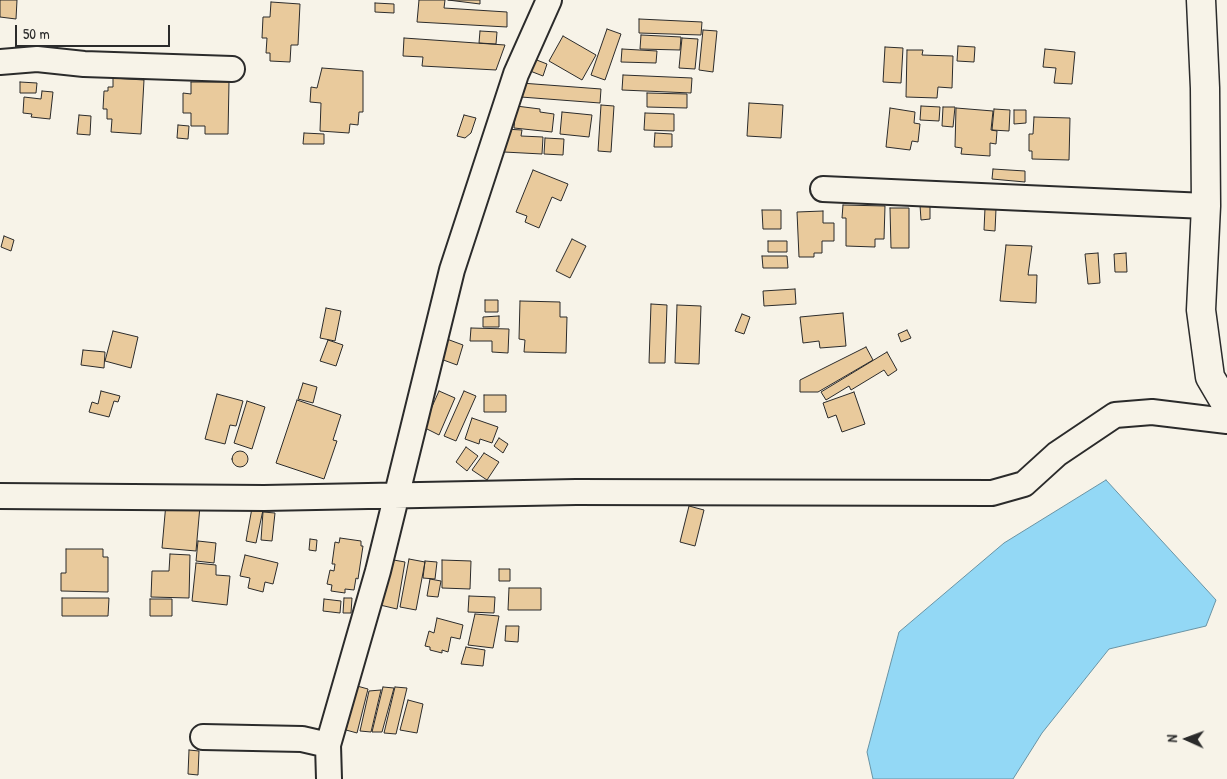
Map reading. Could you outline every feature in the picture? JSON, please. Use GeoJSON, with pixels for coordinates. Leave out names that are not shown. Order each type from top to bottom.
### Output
{"type":"FeatureCollection","features":[{"type":"Feature","properties":{"kind":"street"},"geometry":{"type":"LineString","coordinates":[[329,779],[328,745],[378,572],[452,270],[516,74],[550,0]]}},
{"type":"Feature","properties":{"kind":"street"},"geometry":{"type":"LineString","coordinates":[[1201,0],[1205,88],[1206,206],[1201,310],[1210,377],[1227,406]]}},
{"type":"Feature","properties":{"kind":"street"},"geometry":{"type":"LineString","coordinates":[[0,62],[37,60],[84,64],[232,69]]}},
{"type":"Feature","properties":{"kind":"street"},"geometry":{"type":"LineString","coordinates":[[823,190],[1206,206]]}},
{"type":"Feature","properties":{"kind":"street"},"geometry":{"type":"LineString","coordinates":[[0,496],[264,498],[576,492],[992,493],[1024,484],[1057,454],[1115,415],[1152,412],[1227,421]]}},
{"type":"Feature","properties":{"kind":"street"},"geometry":{"type":"LineString","coordinates":[[203,737],[302,739],[328,745]]}},
{"type":"Feature","properties":{"kind":"water"},"geometry":{"type":"Polygon","coordinates":[[[1106,480],[1216,600],[1206,626],[1109,649],[1042,733],[1013,779],[873,779],[867,752],[899,632],[1004,543],[1106,480]]]}},
{"type":"Feature","properties":{"kind":"building"},"geometry":{"type":"Polygon","coordinates":[[[0,0],[17,0],[16,19],[0,17],[0,0]]]}},
{"type":"Feature","properties":{"kind":"building"},"geometry":{"type":"Polygon","coordinates":[[[419,0],[445,0],[444,8],[507,12],[507,27],[417,22],[419,0]]]}},
{"type":"Feature","properties":{"kind":"building"},"geometry":{"type":"Polygon","coordinates":[[[448,0],[480,0],[480,4],[448,0]]]}},
{"type":"Feature","properties":{"kind":"building"},"geometry":{"type":"Polygon","coordinates":[[[271,2],[300,4],[298,45],[291,45],[290,62],[270,61],[270,53],[266,53],[267,38],[262,38],[263,17],[270,17],[271,2]]]}},
{"type":"Feature","properties":{"kind":"building"},"geometry":{"type":"Polygon","coordinates":[[[375,3],[394,4],[394,13],[375,12],[375,3]]]}},
{"type":"Feature","properties":{"kind":"building"},"geometry":{"type":"Polygon","coordinates":[[[639,19],[702,22],[701,35],[639,33],[639,19]]]}},
{"type":"Feature","properties":{"kind":"building"},"geometry":{"type":"Polygon","coordinates":[[[607,29],[621,34],[605,80],[591,75],[607,29]]]}},
{"type":"Feature","properties":{"kind":"building"},"geometry":{"type":"Polygon","coordinates":[[[703,30],[717,31],[713,72],[699,70],[703,30]]]}},
{"type":"Feature","properties":{"kind":"building"},"geometry":{"type":"Polygon","coordinates":[[[480,31],[497,32],[496,44],[479,43],[480,31]]]}},
{"type":"Feature","properties":{"kind":"building"},"geometry":{"type":"Polygon","coordinates":[[[641,35],[681,37],[680,50],[640,49],[641,35]]]}},
{"type":"Feature","properties":{"kind":"building"},"geometry":{"type":"Polygon","coordinates":[[[563,36],[596,55],[582,80],[549,61],[563,36]]]}},
{"type":"Feature","properties":{"kind":"building"},"geometry":{"type":"Polygon","coordinates":[[[404,38],[505,45],[496,70],[422,66],[423,57],[403,56],[404,38]]]}},
{"type":"Feature","properties":{"kind":"building"},"geometry":{"type":"Polygon","coordinates":[[[682,38],[698,39],[695,69],[679,68],[682,38]]]}},
{"type":"Feature","properties":{"kind":"building"},"geometry":{"type":"Polygon","coordinates":[[[958,46],[975,47],[974,62],[957,61],[958,46]]]}},
{"type":"Feature","properties":{"kind":"building"},"geometry":{"type":"Polygon","coordinates":[[[885,47],[903,48],[901,83],[883,82],[885,47]]]}},
{"type":"Feature","properties":{"kind":"building"},"geometry":{"type":"Polygon","coordinates":[[[622,49],[657,51],[656,63],[621,62],[622,49]]]}},
{"type":"Feature","properties":{"kind":"building"},"geometry":{"type":"Polygon","coordinates":[[[1045,49],[1075,52],[1072,84],[1054,83],[1056,68],[1043,67],[1045,49]]]}},
{"type":"Feature","properties":{"kind":"building"},"geometry":{"type":"Polygon","coordinates":[[[907,50],[923,50],[922,55],[953,56],[952,88],[938,87],[937,98],[906,97],[907,50]]]}},
{"type":"Feature","properties":{"kind":"building"},"geometry":{"type":"Polygon","coordinates":[[[529,57],[547,64],[543,76],[525,69],[529,57]]]}},
{"type":"Feature","properties":{"kind":"building"},"geometry":{"type":"Polygon","coordinates":[[[322,68],[363,71],[363,112],[359,112],[358,125],[350,124],[349,133],[320,131],[321,103],[310,102],[311,87],[317,88],[322,68]]]}},
{"type":"Feature","properties":{"kind":"building"},"geometry":{"type":"Polygon","coordinates":[[[623,75],[692,78],[691,93],[622,90],[623,75]]]}},
{"type":"Feature","properties":{"kind":"building"},"geometry":{"type":"Polygon","coordinates":[[[113,78],[144,80],[141,134],[111,132],[112,119],[107,119],[107,109],[103,109],[104,91],[108,91],[108,87],[113,87],[113,78]]]}},
{"type":"Feature","properties":{"kind":"building"},"geometry":{"type":"Polygon","coordinates":[[[20,82],[37,83],[36,93],[20,93],[20,82]]]}},
{"type":"Feature","properties":{"kind":"building"},"geometry":{"type":"Polygon","coordinates":[[[191,82],[229,82],[228,134],[205,134],[205,126],[191,126],[191,113],[183,113],[183,93],[191,94],[191,82]]]}},
{"type":"Feature","properties":{"kind":"building"},"geometry":{"type":"Polygon","coordinates":[[[521,83],[601,89],[600,103],[521,97],[521,83]]]}},
{"type":"Feature","properties":{"kind":"building"},"geometry":{"type":"Polygon","coordinates":[[[42,91],[53,92],[50,119],[31,117],[32,114],[23,113],[24,97],[41,99],[42,91]]]}},
{"type":"Feature","properties":{"kind":"building"},"geometry":{"type":"Polygon","coordinates":[[[647,93],[687,94],[687,108],[647,107],[647,93]]]}},
{"type":"Feature","properties":{"kind":"building"},"geometry":{"type":"Polygon","coordinates":[[[749,103],[783,105],[781,138],[747,136],[749,103]]]}},
{"type":"Feature","properties":{"kind":"building"},"geometry":{"type":"Polygon","coordinates":[[[601,105],[614,106],[611,152],[598,151],[601,105]]]}},
{"type":"Feature","properties":{"kind":"building"},"geometry":{"type":"Polygon","coordinates":[[[516,106],[540,109],[540,112],[554,114],[552,132],[514,128],[516,106]]]}},
{"type":"Feature","properties":{"kind":"building"},"geometry":{"type":"Polygon","coordinates":[[[921,106],[940,107],[939,121],[920,120],[921,106]]]}},
{"type":"Feature","properties":{"kind":"building"},"geometry":{"type":"Polygon","coordinates":[[[943,107],[955,107],[953,127],[942,126],[943,107]]]}},
{"type":"Feature","properties":{"kind":"building"},"geometry":{"type":"Polygon","coordinates":[[[890,108],[915,112],[914,123],[920,124],[918,142],[912,141],[910,150],[886,147],[890,108]]]}},
{"type":"Feature","properties":{"kind":"building"},"geometry":{"type":"Polygon","coordinates":[[[956,108],[993,111],[991,130],[997,131],[996,144],[990,143],[990,156],[961,154],[962,148],[955,147],[956,108]]]}},
{"type":"Feature","properties":{"kind":"building"},"geometry":{"type":"Polygon","coordinates":[[[994,109],[1010,110],[1009,131],[992,130],[994,109]]]}},
{"type":"Feature","properties":{"kind":"building"},"geometry":{"type":"Polygon","coordinates":[[[1014,110],[1026,110],[1026,123],[1014,124],[1014,110]]]}},
{"type":"Feature","properties":{"kind":"building"},"geometry":{"type":"Polygon","coordinates":[[[562,112],[592,115],[589,137],[560,134],[562,112]]]}},
{"type":"Feature","properties":{"kind":"building"},"geometry":{"type":"Polygon","coordinates":[[[645,113],[674,114],[674,131],[644,130],[645,113]]]}},
{"type":"Feature","properties":{"kind":"building"},"geometry":{"type":"Polygon","coordinates":[[[79,115],[91,116],[90,135],[77,134],[79,115]]]}},
{"type":"Feature","properties":{"kind":"building"},"geometry":{"type":"Polygon","coordinates":[[[464,115],[476,118],[471,133],[465,138],[457,136],[464,115]]]}},
{"type":"Feature","properties":{"kind":"building"},"geometry":{"type":"Polygon","coordinates":[[[1034,117],[1070,118],[1069,160],[1032,159],[1032,151],[1029,151],[1029,134],[1033,134],[1034,117]]]}},
{"type":"Feature","properties":{"kind":"building"},"geometry":{"type":"Polygon","coordinates":[[[178,125],[189,126],[188,139],[177,138],[178,125]]]}},
{"type":"Feature","properties":{"kind":"building"},"geometry":{"type":"Polygon","coordinates":[[[505,129],[522,130],[521,136],[543,137],[542,154],[504,152],[505,129]]]}},
{"type":"Feature","properties":{"kind":"building"},"geometry":{"type":"Polygon","coordinates":[[[304,133],[324,134],[324,144],[303,144],[304,133]]]}},
{"type":"Feature","properties":{"kind":"building"},"geometry":{"type":"Polygon","coordinates":[[[655,133],[672,134],[672,147],[654,147],[655,133]]]}},
{"type":"Feature","properties":{"kind":"building"},"geometry":{"type":"Polygon","coordinates":[[[545,138],[564,139],[563,155],[544,154],[545,138]]]}},
{"type":"Feature","properties":{"kind":"building"},"geometry":{"type":"Polygon","coordinates":[[[993,169],[1025,171],[1025,182],[992,179],[993,169]]]}},
{"type":"Feature","properties":{"kind":"building"},"geometry":{"type":"Polygon","coordinates":[[[533,170],[568,184],[561,201],[552,197],[539,228],[525,222],[527,216],[516,212],[533,170]]]}},
{"type":"Feature","properties":{"kind":"building"},"geometry":{"type":"Polygon","coordinates":[[[843,205],[885,206],[884,239],[875,239],[875,247],[846,246],[846,218],[842,218],[843,205]]]}},
{"type":"Feature","properties":{"kind":"building"},"geometry":{"type":"Polygon","coordinates":[[[920,205],[930,205],[930,219],[921,220],[920,205]]]}},
{"type":"Feature","properties":{"kind":"building"},"geometry":{"type":"Polygon","coordinates":[[[890,208],[909,208],[909,248],[891,248],[890,208]]]}},
{"type":"Feature","properties":{"kind":"building"},"geometry":{"type":"Polygon","coordinates":[[[985,208],[996,209],[995,231],[984,230],[985,208]]]}},
{"type":"Feature","properties":{"kind":"building"},"geometry":{"type":"Polygon","coordinates":[[[762,210],[781,210],[781,229],[763,229],[762,210]]]}},
{"type":"Feature","properties":{"kind":"building"},"geometry":{"type":"Polygon","coordinates":[[[823,211],[823,223],[834,223],[834,241],[822,241],[822,253],[814,253],[814,257],[799,257],[797,212],[823,211]]]}},
{"type":"Feature","properties":{"kind":"building"},"geometry":{"type":"Polygon","coordinates":[[[4,236],[14,240],[11,251],[1,247],[4,236]]]}},
{"type":"Feature","properties":{"kind":"building"},"geometry":{"type":"Polygon","coordinates":[[[572,239],[586,246],[570,278],[556,271],[572,239]]]}},
{"type":"Feature","properties":{"kind":"building"},"geometry":{"type":"Polygon","coordinates":[[[768,241],[787,241],[787,252],[768,252],[768,241]]]}},
{"type":"Feature","properties":{"kind":"building"},"geometry":{"type":"Polygon","coordinates":[[[1006,245],[1032,246],[1028,275],[1037,275],[1036,303],[1000,301],[1006,245]]]}},
{"type":"Feature","properties":{"kind":"building"},"geometry":{"type":"Polygon","coordinates":[[[1098,253],[1100,283],[1088,284],[1085,254],[1098,253]]]}},
{"type":"Feature","properties":{"kind":"building"},"geometry":{"type":"Polygon","coordinates":[[[1126,253],[1127,272],[1115,272],[1114,254],[1126,253]]]}},
{"type":"Feature","properties":{"kind":"building"},"geometry":{"type":"Polygon","coordinates":[[[762,256],[787,256],[788,268],[763,268],[762,256]]]}},
{"type":"Feature","properties":{"kind":"building"},"geometry":{"type":"Polygon","coordinates":[[[795,289],[796,304],[764,306],[763,291],[795,289]]]}},
{"type":"Feature","properties":{"kind":"building"},"geometry":{"type":"Polygon","coordinates":[[[485,300],[498,300],[498,312],[485,312],[485,300]]]}},
{"type":"Feature","properties":{"kind":"building"},"geometry":{"type":"Polygon","coordinates":[[[520,301],[560,302],[560,317],[567,317],[566,353],[524,352],[525,340],[519,339],[520,301]]]}},
{"type":"Feature","properties":{"kind":"building"},"geometry":{"type":"Polygon","coordinates":[[[651,304],[667,305],[665,363],[649,363],[651,304]]]}},
{"type":"Feature","properties":{"kind":"building"},"geometry":{"type":"Polygon","coordinates":[[[677,305],[701,306],[699,364],[675,363],[677,305]]]}},
{"type":"Feature","properties":{"kind":"building"},"geometry":{"type":"Polygon","coordinates":[[[326,308],[341,311],[335,341],[320,338],[326,308]]]}},
{"type":"Feature","properties":{"kind":"building"},"geometry":{"type":"Polygon","coordinates":[[[843,313],[846,346],[820,348],[819,341],[803,343],[800,317],[843,313]]]}},
{"type":"Feature","properties":{"kind":"building"},"geometry":{"type":"Polygon","coordinates":[[[742,314],[750,317],[744,334],[735,331],[742,314]]]}},
{"type":"Feature","properties":{"kind":"building"},"geometry":{"type":"Polygon","coordinates":[[[499,316],[499,327],[483,327],[483,317],[499,316]]]}},
{"type":"Feature","properties":{"kind":"building"},"geometry":{"type":"Polygon","coordinates":[[[471,328],[509,329],[508,353],[492,352],[492,341],[470,341],[471,328]]]}},
{"type":"Feature","properties":{"kind":"building"},"geometry":{"type":"Polygon","coordinates":[[[907,330],[911,338],[901,342],[898,334],[907,330]]]}},
{"type":"Feature","properties":{"kind":"building"},"geometry":{"type":"Polygon","coordinates":[[[113,331],[138,337],[131,368],[105,361],[113,331]]]}},
{"type":"Feature","properties":{"kind":"building"},"geometry":{"type":"Polygon","coordinates":[[[444,338],[463,345],[457,365],[438,358],[444,338]]]}},
{"type":"Feature","properties":{"kind":"building"},"geometry":{"type":"Polygon","coordinates":[[[328,340],[343,345],[336,366],[320,361],[328,340]]]}},
{"type":"Feature","properties":{"kind":"building"},"geometry":{"type":"Polygon","coordinates":[[[866,347],[873,360],[818,392],[800,392],[800,380],[866,347]]]}},
{"type":"Feature","properties":{"kind":"building"},"geometry":{"type":"Polygon","coordinates":[[[83,350],[105,352],[104,368],[81,365],[83,350]]]}},
{"type":"Feature","properties":{"kind":"building"},"geometry":{"type":"Polygon","coordinates":[[[887,352],[897,370],[888,376],[884,370],[851,390],[849,386],[826,400],[821,392],[887,352]]]}},
{"type":"Feature","properties":{"kind":"building"},"geometry":{"type":"Polygon","coordinates":[[[303,383],[317,387],[313,403],[298,399],[303,383]]]}},
{"type":"Feature","properties":{"kind":"building"},"geometry":{"type":"Polygon","coordinates":[[[101,391],[120,396],[118,402],[114,401],[109,417],[89,412],[92,402],[98,404],[101,391]]]}},
{"type":"Feature","properties":{"kind":"building"},"geometry":{"type":"Polygon","coordinates":[[[439,391],[455,398],[439,435],[423,427],[439,391]]]}},
{"type":"Feature","properties":{"kind":"building"},"geometry":{"type":"Polygon","coordinates":[[[464,391],[476,396],[456,441],[444,436],[464,391]]]}},
{"type":"Feature","properties":{"kind":"building"},"geometry":{"type":"Polygon","coordinates":[[[854,392],[865,424],[842,432],[836,415],[828,418],[823,403],[854,392]]]}},
{"type":"Feature","properties":{"kind":"building"},"geometry":{"type":"Polygon","coordinates":[[[217,394],[243,401],[236,426],[230,425],[225,444],[205,439],[217,394]]]}},
{"type":"Feature","properties":{"kind":"building"},"geometry":{"type":"Polygon","coordinates":[[[484,395],[506,395],[506,412],[484,412],[484,395]]]}},
{"type":"Feature","properties":{"kind":"building"},"geometry":{"type":"Polygon","coordinates":[[[297,400],[341,415],[333,440],[337,441],[324,479],[276,463],[297,400]]]}},
{"type":"Feature","properties":{"kind":"building"},"geometry":{"type":"Polygon","coordinates":[[[247,401],[265,407],[252,449],[234,443],[247,401]]]}},
{"type":"Feature","properties":{"kind":"building"},"geometry":{"type":"Polygon","coordinates":[[[472,418],[498,427],[492,443],[480,439],[479,444],[465,439],[472,418]]]}},
{"type":"Feature","properties":{"kind":"building"},"geometry":{"type":"Polygon","coordinates":[[[499,438],[508,444],[503,453],[494,446],[499,438]]]}},
{"type":"Feature","properties":{"kind":"building"},"geometry":{"type":"Polygon","coordinates":[[[466,447],[478,456],[467,471],[456,462],[466,447]]]}},
{"type":"Feature","properties":{"kind":"building"},"geometry":{"type":"Polygon","coordinates":[[[240,451],[246,453],[248,459],[246,465],[240,467],[234,465],[232,459],[234,453],[240,451]]]}},
{"type":"Feature","properties":{"kind":"building"},"geometry":{"type":"Polygon","coordinates":[[[484,453],[499,462],[487,480],[472,470],[484,453]]]}},
{"type":"Feature","properties":{"kind":"building"},"geometry":{"type":"Polygon","coordinates":[[[166,503],[200,506],[196,551],[162,548],[166,503]]]}},
{"type":"Feature","properties":{"kind":"building"},"geometry":{"type":"Polygon","coordinates":[[[689,506],[704,510],[695,546],[680,542],[689,506]]]}},
{"type":"Feature","properties":{"kind":"building"},"geometry":{"type":"Polygon","coordinates":[[[252,508],[263,510],[256,543],[246,541],[252,508]]]}},
{"type":"Feature","properties":{"kind":"building"},"geometry":{"type":"Polygon","coordinates":[[[263,512],[275,513],[272,541],[261,540],[263,512]]]}},
{"type":"Feature","properties":{"kind":"building"},"geometry":{"type":"Polygon","coordinates":[[[340,538],[361,541],[361,546],[363,546],[358,579],[356,578],[354,590],[345,589],[345,593],[331,591],[332,585],[327,584],[330,570],[334,571],[335,564],[332,564],[335,542],[339,543],[340,538]]]}},
{"type":"Feature","properties":{"kind":"building"},"geometry":{"type":"Polygon","coordinates":[[[310,539],[317,540],[316,551],[309,550],[310,539]]]}},
{"type":"Feature","properties":{"kind":"building"},"geometry":{"type":"Polygon","coordinates":[[[198,541],[216,543],[214,563],[196,561],[198,541]]]}},
{"type":"Feature","properties":{"kind":"building"},"geometry":{"type":"Polygon","coordinates":[[[66,549],[103,549],[103,557],[108,557],[108,592],[61,591],[61,573],[66,573],[66,549]]]}},
{"type":"Feature","properties":{"kind":"building"},"geometry":{"type":"Polygon","coordinates":[[[170,554],[190,555],[189,598],[151,597],[152,571],[169,571],[170,554]]]}},
{"type":"Feature","properties":{"kind":"building"},"geometry":{"type":"Polygon","coordinates":[[[245,555],[278,563],[273,584],[265,582],[263,592],[248,588],[250,578],[240,576],[245,555]]]}},
{"type":"Feature","properties":{"kind":"building"},"geometry":{"type":"Polygon","coordinates":[[[388,559],[405,562],[397,609],[380,605],[388,559]]]}},
{"type":"Feature","properties":{"kind":"building"},"geometry":{"type":"Polygon","coordinates":[[[409,559],[425,562],[416,610],[400,607],[409,559]]]}},
{"type":"Feature","properties":{"kind":"building"},"geometry":{"type":"Polygon","coordinates":[[[442,560],[471,561],[470,589],[442,588],[442,560]]]}},
{"type":"Feature","properties":{"kind":"building"},"geometry":{"type":"Polygon","coordinates":[[[425,561],[437,562],[435,579],[423,578],[425,561]]]}},
{"type":"Feature","properties":{"kind":"building"},"geometry":{"type":"Polygon","coordinates":[[[196,563],[216,565],[216,575],[230,576],[227,605],[192,601],[196,563]]]}},
{"type":"Feature","properties":{"kind":"building"},"geometry":{"type":"Polygon","coordinates":[[[499,569],[510,569],[510,581],[499,581],[499,569]]]}},
{"type":"Feature","properties":{"kind":"building"},"geometry":{"type":"Polygon","coordinates":[[[430,579],[441,581],[438,597],[427,596],[430,579]]]}},
{"type":"Feature","properties":{"kind":"building"},"geometry":{"type":"Polygon","coordinates":[[[509,588],[541,588],[541,610],[508,610],[509,588]]]}},
{"type":"Feature","properties":{"kind":"building"},"geometry":{"type":"Polygon","coordinates":[[[469,596],[495,597],[494,613],[468,612],[469,596]]]}},
{"type":"Feature","properties":{"kind":"building"},"geometry":{"type":"Polygon","coordinates":[[[62,598],[109,598],[108,616],[62,616],[62,598]]]}},
{"type":"Feature","properties":{"kind":"building"},"geometry":{"type":"Polygon","coordinates":[[[344,598],[352,598],[351,613],[343,613],[344,598]]]}},
{"type":"Feature","properties":{"kind":"building"},"geometry":{"type":"Polygon","coordinates":[[[150,599],[172,599],[172,616],[150,616],[150,599]]]}},
{"type":"Feature","properties":{"kind":"building"},"geometry":{"type":"Polygon","coordinates":[[[324,599],[341,601],[340,613],[323,611],[324,599]]]}},
{"type":"Feature","properties":{"kind":"building"},"geometry":{"type":"Polygon","coordinates":[[[475,614],[499,616],[493,648],[468,645],[475,614]]]}},
{"type":"Feature","properties":{"kind":"building"},"geometry":{"type":"Polygon","coordinates":[[[437,618],[463,625],[460,639],[451,637],[448,652],[442,650],[442,653],[430,650],[430,647],[425,646],[429,631],[434,633],[437,618]]]}},
{"type":"Feature","properties":{"kind":"building"},"geometry":{"type":"Polygon","coordinates":[[[506,626],[519,626],[518,642],[505,641],[506,626]]]}},
{"type":"Feature","properties":{"kind":"building"},"geometry":{"type":"Polygon","coordinates":[[[466,647],[485,650],[483,666],[461,664],[466,647]]]}},
{"type":"Feature","properties":{"kind":"building"},"geometry":{"type":"Polygon","coordinates":[[[357,686],[368,689],[357,733],[346,730],[357,686]]]}},
{"type":"Feature","properties":{"kind":"building"},"geometry":{"type":"Polygon","coordinates":[[[383,687],[394,688],[382,732],[372,732],[383,687]]]}},
{"type":"Feature","properties":{"kind":"building"},"geometry":{"type":"Polygon","coordinates":[[[395,687],[407,688],[396,734],[384,733],[395,687]]]}},
{"type":"Feature","properties":{"kind":"building"},"geometry":{"type":"Polygon","coordinates":[[[381,690],[371,732],[360,731],[369,691],[381,690]]]}},
{"type":"Feature","properties":{"kind":"building"},"geometry":{"type":"Polygon","coordinates":[[[408,700],[423,704],[417,733],[400,730],[408,700]]]}},
{"type":"Feature","properties":{"kind":"building"},"geometry":{"type":"Polygon","coordinates":[[[189,750],[199,751],[198,775],[188,774],[189,750]]]}}]}
